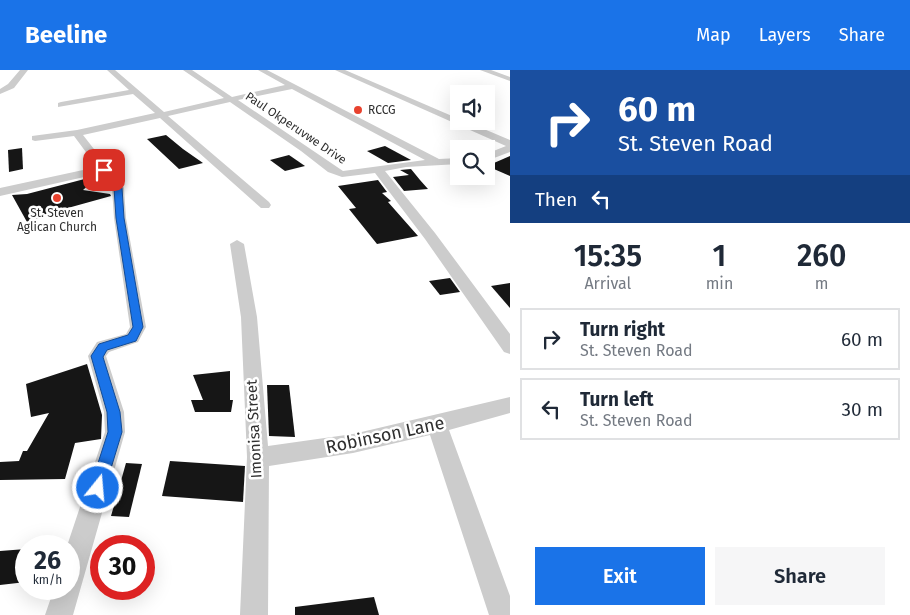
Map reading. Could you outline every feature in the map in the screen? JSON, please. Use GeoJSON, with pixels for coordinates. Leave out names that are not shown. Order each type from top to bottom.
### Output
{"type":"FeatureCollection","features":[{"type":"Feature","properties":{"kind":"street"},"geometry":{"type":"LineString","coordinates":[[0,92],[11,86],[24,70]]}},
{"type":"Feature","properties":{"kind":"street"},"geometry":{"type":"LineString","coordinates":[[111,70],[265,205]]}},
{"type":"Feature","properties":{"kind":"street","name":"Paul Okperuvwe Drive"},"geometry":{"type":"LineString","coordinates":[[187,70],[306,149],[332,170],[349,175],[406,164],[450,161]]}},
{"type":"Feature","properties":{"kind":"street"},"geometry":{"type":"LineString","coordinates":[[262,70],[438,162]]}},
{"type":"Feature","properties":{"kind":"street"},"geometry":{"type":"LineString","coordinates":[[339,70],[510,144]]}},
{"type":"Feature","properties":{"kind":"street"},"geometry":{"type":"LineString","coordinates":[[484,70],[510,79]]}},
{"type":"Feature","properties":{"kind":"street"},"geometry":{"type":"LineString","coordinates":[[35,138],[76,133],[293,86]]}},
{"type":"Feature","properties":{"kind":"street"},"geometry":{"type":"LineString","coordinates":[[61,105],[135,92]]}},
{"type":"Feature","properties":{"kind":"street"},"geometry":{"type":"LineString","coordinates":[[76,133],[104,170],[114,177],[118,188],[120,218],[138,327],[132,338],[103,347],[97,356],[114,412],[115,432],[80,546]]}},
{"type":"Feature","properties":{"kind":"street"},"geometry":{"type":"LineString","coordinates":[[495,154],[510,148]]}},
{"type":"Feature","properties":{"kind":"street"},"geometry":{"type":"LineString","coordinates":[[0,192],[104,170]]}},
{"type":"Feature","properties":{"kind":"street"},"geometry":{"type":"LineString","coordinates":[[378,170],[430,236],[510,347]]}},
{"type":"Feature","properties":{"kind":"street","name":"Imonisa Street"},"geometry":{"type":"LineString","coordinates":[[237,244],[241,280],[249,317],[258,456],[254,615]]}},
{"type":"Feature","properties":{"kind":"street","name":"Robinson Lane"},"geometry":{"type":"LineString","coordinates":[[258,456],[303,453],[437,424],[510,405]]}},
{"type":"Feature","properties":{"kind":"street"},"geometry":{"type":"LineString","coordinates":[[437,424],[503,615]]}},
{"type":"Feature","properties":{"kind":"street"},"geometry":{"type":"LineString","coordinates":[[59,615],[64,600]]}},
{"type":"Feature","properties":{"kind":"building"},"geometry":{"type":"Polygon","coordinates":[[[166,135],[203,163],[179,169],[147,139],[166,135]]]}},
{"type":"Feature","properties":{"kind":"building"},"geometry":{"type":"Polygon","coordinates":[[[385,146],[411,160],[388,163],[367,151],[385,146]]]}},
{"type":"Feature","properties":{"kind":"building"},"geometry":{"type":"Polygon","coordinates":[[[22,148],[23,169],[9,172],[8,150],[22,148]]]}},
{"type":"Feature","properties":{"kind":"building"},"geometry":{"type":"Polygon","coordinates":[[[289,155],[305,166],[285,171],[270,160],[289,155]]]}},
{"type":"Feature","properties":{"kind":"building"},"geometry":{"type":"Polygon","coordinates":[[[510,156],[510,176],[495,169],[495,163],[510,156]]]}},
{"type":"Feature","properties":{"kind":"building"},"geometry":{"type":"Polygon","coordinates":[[[411,169],[428,189],[404,191],[393,177],[409,175],[400,170],[411,169]]]}},
{"type":"Feature","properties":{"kind":"building","name":"St. Steven Aglican Church"},"geometry":{"type":"Polygon","coordinates":[[[100,175],[83,190],[110,194],[111,196],[39,216],[40,218],[27,222],[12,195],[27,194],[100,175]]]}},
{"type":"Feature","properties":{"kind":"building"},"geometry":{"type":"Polygon","coordinates":[[[378,180],[387,192],[382,193],[391,201],[388,202],[418,236],[377,244],[349,209],[356,208],[338,186],[378,180]]]}},
{"type":"Feature","properties":{"kind":"building"},"geometry":{"type":"Polygon","coordinates":[[[450,278],[460,292],[440,295],[429,281],[450,278]]]}},
{"type":"Feature","properties":{"kind":"building"},"geometry":{"type":"Polygon","coordinates":[[[510,283],[510,308],[491,286],[510,283]]]}},
{"type":"Feature","properties":{"kind":"building"},"geometry":{"type":"Polygon","coordinates":[[[87,364],[102,415],[101,439],[75,443],[65,479],[0,480],[0,462],[19,461],[23,451],[27,451],[49,413],[31,417],[26,384],[87,364]]]}},
{"type":"Feature","properties":{"kind":"building"},"geometry":{"type":"Polygon","coordinates":[[[230,371],[230,400],[233,400],[231,412],[195,412],[191,400],[203,400],[193,375],[230,371]]]}},
{"type":"Feature","properties":{"kind":"building"},"geometry":{"type":"Polygon","coordinates":[[[267,385],[289,385],[295,437],[269,436],[267,385]]]}},
{"type":"Feature","properties":{"kind":"building"},"geometry":{"type":"Polygon","coordinates":[[[170,461],[245,466],[243,502],[162,496],[170,461]]]}},
{"type":"Feature","properties":{"kind":"building"},"geometry":{"type":"Polygon","coordinates":[[[126,463],[142,464],[129,517],[111,516],[126,463]]]}},
{"type":"Feature","properties":{"kind":"building"},"geometry":{"type":"Polygon","coordinates":[[[15,550],[15,583],[0,585],[0,551],[15,550]]]}},
{"type":"Feature","properties":{"kind":"building"},"geometry":{"type":"Polygon","coordinates":[[[374,597],[379,615],[295,615],[295,607],[374,597]]]}},
{"type":"Feature","properties":{"kind":"place","name":"RCCG"},"geometry":{"type":"Point","coordinates":[358,110]}},
{"type":"Feature","properties":{"kind":"place","name":"St. Steven Aglican Church"},"geometry":{"type":"Point","coordinates":[57,198]}},
{"type":"Feature","properties":{"kind":"route"},"geometry":{"type":"LineString","coordinates":[[98,488],[115,432],[114,412],[97,356],[103,347],[132,338],[138,327],[120,218],[118,188],[114,177],[104,170]]}}]}
